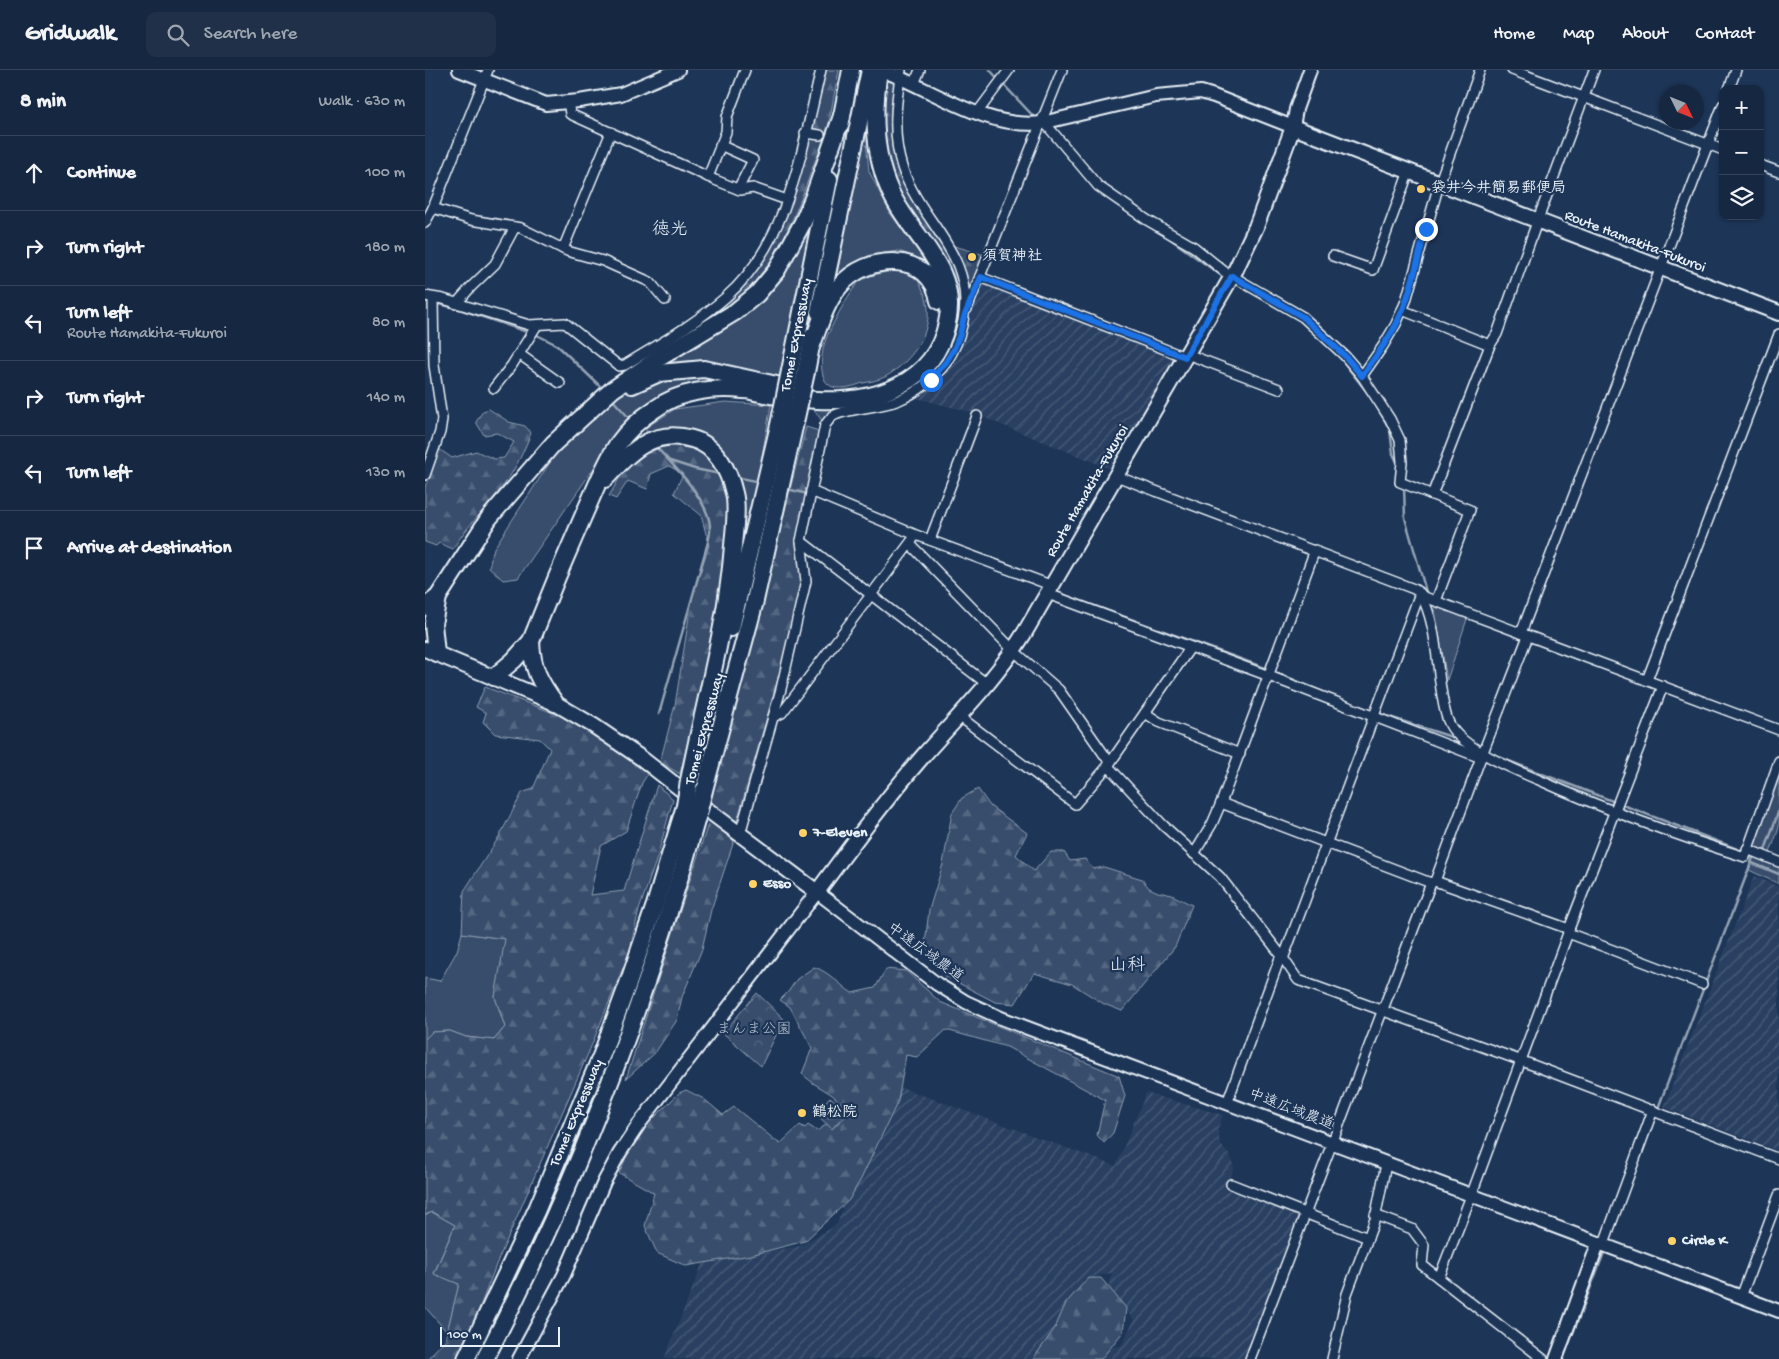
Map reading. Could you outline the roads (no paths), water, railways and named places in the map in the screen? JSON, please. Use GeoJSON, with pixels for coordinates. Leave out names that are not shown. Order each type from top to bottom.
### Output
{"type":"FeatureCollection","features":[{"type":"Feature","properties":{"kind":"highway","name":"Tomei Expressway"},"geometry":{"type":"LineString","coordinates":[[485,1359],[556,1213],[598,1114],[628,1036],[658,948],[740,594],[787,426],[851,70]]}},
{"type":"Feature","properties":{"kind":"highway","name":"Tomei Expressway"},"geometry":{"type":"LineString","coordinates":[[798,372],[811,347],[878,70]]}},
{"type":"Feature","properties":{"kind":"highway"},"geometry":{"type":"LineString","coordinates":[[494,677],[531,642],[595,489],[618,444],[636,423],[655,408],[672,398],[716,389],[743,390],[816,400],[860,397],[887,391],[912,379],[933,356],[941,342],[947,323],[948,288],[935,258],[891,194],[881,167],[876,131],[878,70]]}},
{"type":"Feature","properties":{"kind":"highway"},"geometry":{"type":"LineString","coordinates":[[429,650],[439,597],[489,518],[553,444],[612,390],[656,360],[735,312],[757,294],[777,270],[803,222],[814,196],[842,116]]}},
{"type":"Feature","properties":{"kind":"highway"},"geometry":{"type":"LineString","coordinates":[[583,417],[614,393],[659,373],[704,369],[818,393],[861,390],[884,384],[907,372],[927,352],[939,321],[940,305],[938,291],[932,281],[921,270],[911,265],[899,261],[871,266],[853,274],[839,286],[828,304],[811,347]]}},
{"type":"Feature","properties":{"kind":"highway"},"geometry":{"type":"LineString","coordinates":[[595,489],[641,445],[656,438],[675,436],[694,439],[713,451],[726,468],[735,495],[735,529],[727,597],[695,785]]}},
{"type":"Feature","properties":{"kind":"highway"},"geometry":{"type":"LineString","coordinates":[[425,607],[439,597]]}},
{"type":"Feature","properties":{"kind":"highway"},"geometry":{"type":"LineString","coordinates":[[531,642],[536,674],[555,703]]}},
{"type":"Feature","properties":{"kind":"highway","name":"Tomei Expressway"},"geometry":{"type":"LineString","coordinates":[[466,1359],[537,1209],[602,1054],[691,810]]}},
{"type":"Feature","properties":{"kind":"main road","name":"Route Hamakita-Fukuroi"},"geometry":{"type":"LineString","coordinates":[[817,892],[888,797],[1014,651],[1232,276],[1256,227],[1293,127],[1779,314]]}},
{"type":"Feature","properties":{"kind":"main road"},"geometry":{"type":"LineString","coordinates":[[429,650],[555,703],[621,742],[817,892]]}},
{"type":"Feature","properties":{"kind":"street"},"geometry":{"type":"LineString","coordinates":[[459,70],[486,75],[546,104],[621,94],[678,70]]}},
{"type":"Feature","properties":{"kind":"street"},"geometry":{"type":"LineString","coordinates":[[708,177],[726,132],[727,117],[745,70]]}},
{"type":"Feature","properties":{"kind":"street"},"geometry":{"type":"LineString","coordinates":[[425,475],[440,432],[442,419],[434,365],[429,297],[519,323],[537,325],[565,323],[619,366],[625,366],[707,312],[743,280],[759,259],[774,233],[787,200],[821,70]]}},
{"type":"Feature","properties":{"kind":"street"},"geometry":{"type":"LineString","coordinates":[[878,70],[900,74],[915,84],[977,113],[1005,122],[1029,125],[1043,123],[1156,96],[1201,92],[1293,127],[1295,109],[1310,70]]}},
{"type":"Feature","properties":{"kind":"street"},"geometry":{"type":"LineString","coordinates":[[915,84],[920,70]]}},
{"type":"Feature","properties":{"kind":"street"},"geometry":{"type":"LineString","coordinates":[[977,113],[1009,70]]}},
{"type":"Feature","properties":{"kind":"street"},"geometry":{"type":"LineString","coordinates":[[740,834],[773,717],[806,580],[801,541],[825,425],[829,419],[844,412],[879,406],[916,392],[931,380],[946,362],[960,334],[964,317],[1043,123],[1062,70]]}},
{"type":"Feature","properties":{"kind":"street"},"geometry":{"type":"LineString","coordinates":[[1362,376],[1383,346],[1402,310],[1439,184],[1479,70]]}},
{"type":"Feature","properties":{"kind":"street"},"geometry":{"type":"LineString","coordinates":[[1512,70],[1719,148]]}},
{"type":"Feature","properties":{"kind":"street"},"geometry":{"type":"LineString","coordinates":[[1432,495],[1490,344],[1497,334],[1594,70]]}},
{"type":"Feature","properties":{"kind":"street"},"geometry":{"type":"LineString","coordinates":[[1730,85],[1736,70]]}},
{"type":"Feature","properties":{"kind":"street"},"geometry":{"type":"LineString","coordinates":[[900,74],[893,143],[910,186],[948,244],[955,259],[965,293],[964,317]]}},
{"type":"Feature","properties":{"kind":"street"},"geometry":{"type":"LineString","coordinates":[[425,223],[433,208],[486,75]]}},
{"type":"Feature","properties":{"kind":"street"},"geometry":{"type":"LineString","coordinates":[[567,101],[570,114],[708,177],[738,189],[753,188],[787,200]]}},
{"type":"Feature","properties":{"kind":"street"},"geometry":{"type":"LineString","coordinates":[[1250,1359],[1381,1010],[1482,755],[1660,268],[1719,115]]}},
{"type":"Feature","properties":{"kind":"street"},"geometry":{"type":"LineString","coordinates":[[1043,123],[1098,186],[1147,220],[1194,247],[1232,276],[1303,317],[1345,356],[1362,376],[1390,419],[1400,440],[1402,462],[1400,482],[1470,510],[1436,602]]}},
{"type":"Feature","properties":{"kind":"street"},"geometry":{"type":"LineString","coordinates":[[563,249],[611,132]]}},
{"type":"Feature","properties":{"kind":"street"},"geometry":{"type":"LineString","coordinates":[[805,133],[820,135]]}},
{"type":"Feature","properties":{"kind":"street"},"geometry":{"type":"LineString","coordinates":[[721,146],[753,160],[738,189]]}},
{"type":"Feature","properties":{"kind":"street"},"geometry":{"type":"LineString","coordinates":[[1764,166],[1779,172]]}},
{"type":"Feature","properties":{"kind":"street"},"geometry":{"type":"LineString","coordinates":[[1333,256],[1373,270],[1409,171]]}},
{"type":"Feature","properties":{"kind":"street"},"geometry":{"type":"LineString","coordinates":[[433,208],[471,220],[521,228],[563,249],[603,261],[649,282],[665,300]]}},
{"type":"Feature","properties":{"kind":"street"},"geometry":{"type":"LineString","coordinates":[[456,304],[495,264],[515,228]]}},
{"type":"Feature","properties":{"kind":"street"},"geometry":{"type":"LineString","coordinates":[[981,277],[1186,356],[1279,389]]}},
{"type":"Feature","properties":{"kind":"street"},"geometry":{"type":"LineString","coordinates":[[1402,310],[1490,344]]}},
{"type":"Feature","properties":{"kind":"street"},"geometry":{"type":"LineString","coordinates":[[494,388],[537,325]]}},
{"type":"Feature","properties":{"kind":"street"},"geometry":{"type":"LineString","coordinates":[[1647,680],[1779,334]]}},
{"type":"Feature","properties":{"kind":"street"},"geometry":{"type":"LineString","coordinates":[[519,354],[560,384]]}},
{"type":"Feature","properties":{"kind":"street"},"geometry":{"type":"LineString","coordinates":[[930,540],[977,416]]}},
{"type":"Feature","properties":{"kind":"street"},"geometry":{"type":"LineString","coordinates":[[1116,476],[1315,550],[1414,589],[1436,602],[1779,730]]}},
{"type":"Feature","properties":{"kind":"street"},"geometry":{"type":"LineString","coordinates":[[811,490],[1190,648],[1482,755],[1615,812],[1673,834],[1745,857],[1779,761]]}},
{"type":"Feature","properties":{"kind":"street"},"geometry":{"type":"LineString","coordinates":[[773,717],[782,713],[916,535]]}},
{"type":"Feature","properties":{"kind":"street"},"geometry":{"type":"LineString","coordinates":[[801,541],[987,684]]}},
{"type":"Feature","properties":{"kind":"street"},"geometry":{"type":"LineString","coordinates":[[910,544],[1014,651],[1065,697],[1109,764],[1163,825],[1221,877],[1298,980],[1653,1110],[1779,1159]]}},
{"type":"Feature","properties":{"kind":"street"},"geometry":{"type":"LineString","coordinates":[[1194,854],[1212,824],[1221,803],[1315,550]]}},
{"type":"Feature","properties":{"kind":"street"},"geometry":{"type":"LineString","coordinates":[[1421,594],[1432,629],[1446,716],[1454,732],[1482,755]]}},
{"type":"Feature","properties":{"kind":"street"},"geometry":{"type":"LineString","coordinates":[[1227,1103],[1421,594]]}},
{"type":"Feature","properties":{"kind":"street"},"geometry":{"type":"LineString","coordinates":[[959,716],[1075,804],[1109,764],[1190,648]]}},
{"type":"Feature","properties":{"kind":"street"},"geometry":{"type":"LineString","coordinates":[[1439,1278],[1663,686]]}},
{"type":"Feature","properties":{"kind":"street"},"geometry":{"type":"LineString","coordinates":[[1145,712],[1159,722],[1240,754]]}},
{"type":"Feature","properties":{"kind":"street"},"geometry":{"type":"LineString","coordinates":[[1221,803],[1569,931],[1702,984]]}},
{"type":"Feature","properties":{"kind":"street"},"geometry":{"type":"LineString","coordinates":[[1747,849],[1779,862]]}},
{"type":"Feature","properties":{"kind":"street"},"geometry":{"type":"LineString","coordinates":[[519,1359],[564,1275],[604,1182],[619,1154],[639,1124],[817,892]]}},
{"type":"Feature","properties":{"kind":"street","name":"中遠広域農道"},"geometry":{"type":"LineString","coordinates":[[817,892],[937,984],[965,1002],[1036,1032],[1779,1311]]}},
{"type":"Feature","properties":{"kind":"street"},"geometry":{"type":"LineString","coordinates":[[1556,1359],[1653,1110]]}},
{"type":"Feature","properties":{"kind":"street"},"geometry":{"type":"LineString","coordinates":[[1332,1359],[1347,1294],[1375,1215],[1386,1164]]}},
{"type":"Feature","properties":{"kind":"street"},"geometry":{"type":"LineString","coordinates":[[1231,1184],[1368,1238]]}},
{"type":"Feature","properties":{"kind":"street"},"geometry":{"type":"LineString","coordinates":[[1741,1297],[1779,1195]]}},
{"type":"Feature","properties":{"kind":"street"},"geometry":{"type":"LineString","coordinates":[[1375,1215],[1412,1228],[1424,1245],[1422,1265],[1543,1359]]}},
{"type":"Feature","properties":{"kind":"waterway"},"geometry":{"type":"LineString","coordinates":[[990,70],[999,80]]}},
{"type":"Feature","properties":{"kind":"waterway"},"geometry":{"type":"LineString","coordinates":[[1003,84],[1035,118]]}},
{"type":"Feature","properties":{"kind":"waterway"},"geometry":{"type":"LineString","coordinates":[[1162,233],[1222,276]]}},
{"type":"Feature","properties":{"kind":"waterway"},"geometry":{"type":"LineString","coordinates":[[425,301],[456,308],[530,333]]}},
{"type":"Feature","properties":{"kind":"waterway"},"geometry":{"type":"LineString","coordinates":[[535,334],[557,345],[604,390]]}},
{"type":"Feature","properties":{"kind":"waterway"},"geometry":{"type":"LineString","coordinates":[[1338,355],[1370,396]]}},
{"type":"Feature","properties":{"kind":"waterway"},"geometry":{"type":"LineString","coordinates":[[611,398],[631,420]]}},
{"type":"Feature","properties":{"kind":"waterway"},"geometry":{"type":"LineString","coordinates":[[1377,407],[1390,430],[1393,454],[1398,464]]}},
{"type":"Feature","properties":{"kind":"waterway"},"geometry":{"type":"LineString","coordinates":[[655,446],[689,483],[703,505],[708,516],[710,529],[708,543],[659,714]]}},
{"type":"Feature","properties":{"kind":"waterway"},"geometry":{"type":"LineString","coordinates":[[670,461],[720,474]]}},
{"type":"Feature","properties":{"kind":"waterway"},"geometry":{"type":"LineString","coordinates":[[736,477],[760,482]]}},
{"type":"Feature","properties":{"kind":"waterway"},"geometry":{"type":"LineString","coordinates":[[1404,486],[1405,518],[1427,595]]}},
{"type":"Feature","properties":{"kind":"waterway"},"geometry":{"type":"LineString","coordinates":[[787,489],[808,494]]}},
{"type":"Feature","properties":{"kind":"waterway"},"geometry":{"type":"LineString","coordinates":[[1001,571],[1044,587]]}},
{"type":"Feature","properties":{"kind":"waterway"},"geometry":{"type":"LineString","coordinates":[[1059,593],[1268,669]]}},
{"type":"Feature","properties":{"kind":"waterway"},"geometry":{"type":"LineString","coordinates":[[1273,671],[1344,701]]}},
{"type":"Feature","properties":{"kind":"waterway"},"geometry":{"type":"LineString","coordinates":[[1447,701],[1452,720],[1464,736]]}},
{"type":"Feature","properties":{"kind":"waterway"},"geometry":{"type":"LineString","coordinates":[[1377,713],[1458,739]]}},
{"type":"Feature","properties":{"kind":"waterway"},"geometry":{"type":"LineString","coordinates":[[1485,750],[1501,758],[1745,852]]}},
{"type":"Feature","properties":{"kind":"waterway"},"geometry":{"type":"LineString","coordinates":[[1764,853],[1779,810]]}},
{"type":"Feature","properties":{"kind":"waterway"},"geometry":{"type":"LineString","coordinates":[[1649,1132],[1754,855]]}},
{"type":"Feature","properties":{"kind":"waterway"},"geometry":{"type":"LineString","coordinates":[[1752,863],[1779,874]]}},
{"type":"Feature","properties":{"kind":"waterway"},"geometry":{"type":"LineString","coordinates":[[1563,1359],[1605,1250]]}},
{"type":"Feature","properties":{"kind":"tunnel"},"geometry":{"type":"LineString","coordinates":[[820,135],[878,141]]}},
{"type":"Feature","properties":{"kind":"place","name":"袋井今井簡易郵便局"},"geometry":{"type":"Point","coordinates":[1421,189]}},
{"type":"Feature","properties":{"kind":"place","name":"須賀神社"},"geometry":{"type":"Point","coordinates":[972,257]}},
{"type":"Feature","properties":{"kind":"place","name":"7-Eleven"},"geometry":{"type":"Point","coordinates":[803,833]}},
{"type":"Feature","properties":{"kind":"place","name":"Esso"},"geometry":{"type":"Point","coordinates":[753,884]}},
{"type":"Feature","properties":{"kind":"place","name":"鶴松院"},"geometry":{"type":"Point","coordinates":[802,1113]}},
{"type":"Feature","properties":{"kind":"place","name":"Circle K"},"geometry":{"type":"Point","coordinates":[1672,1241]}},
{"type":"Feature","properties":{"kind":"district","name":"徳光"},"geometry":{"type":"Point","coordinates":[670,230]}},
{"type":"Feature","properties":{"kind":"district","name":"山科"},"geometry":{"type":"Point","coordinates":[1127,966]}},
{"type":"Feature","properties":{"kind":"park label","name":"まんま公園"},"geometry":{"type":"Point","coordinates":[754,1030]}}]}
